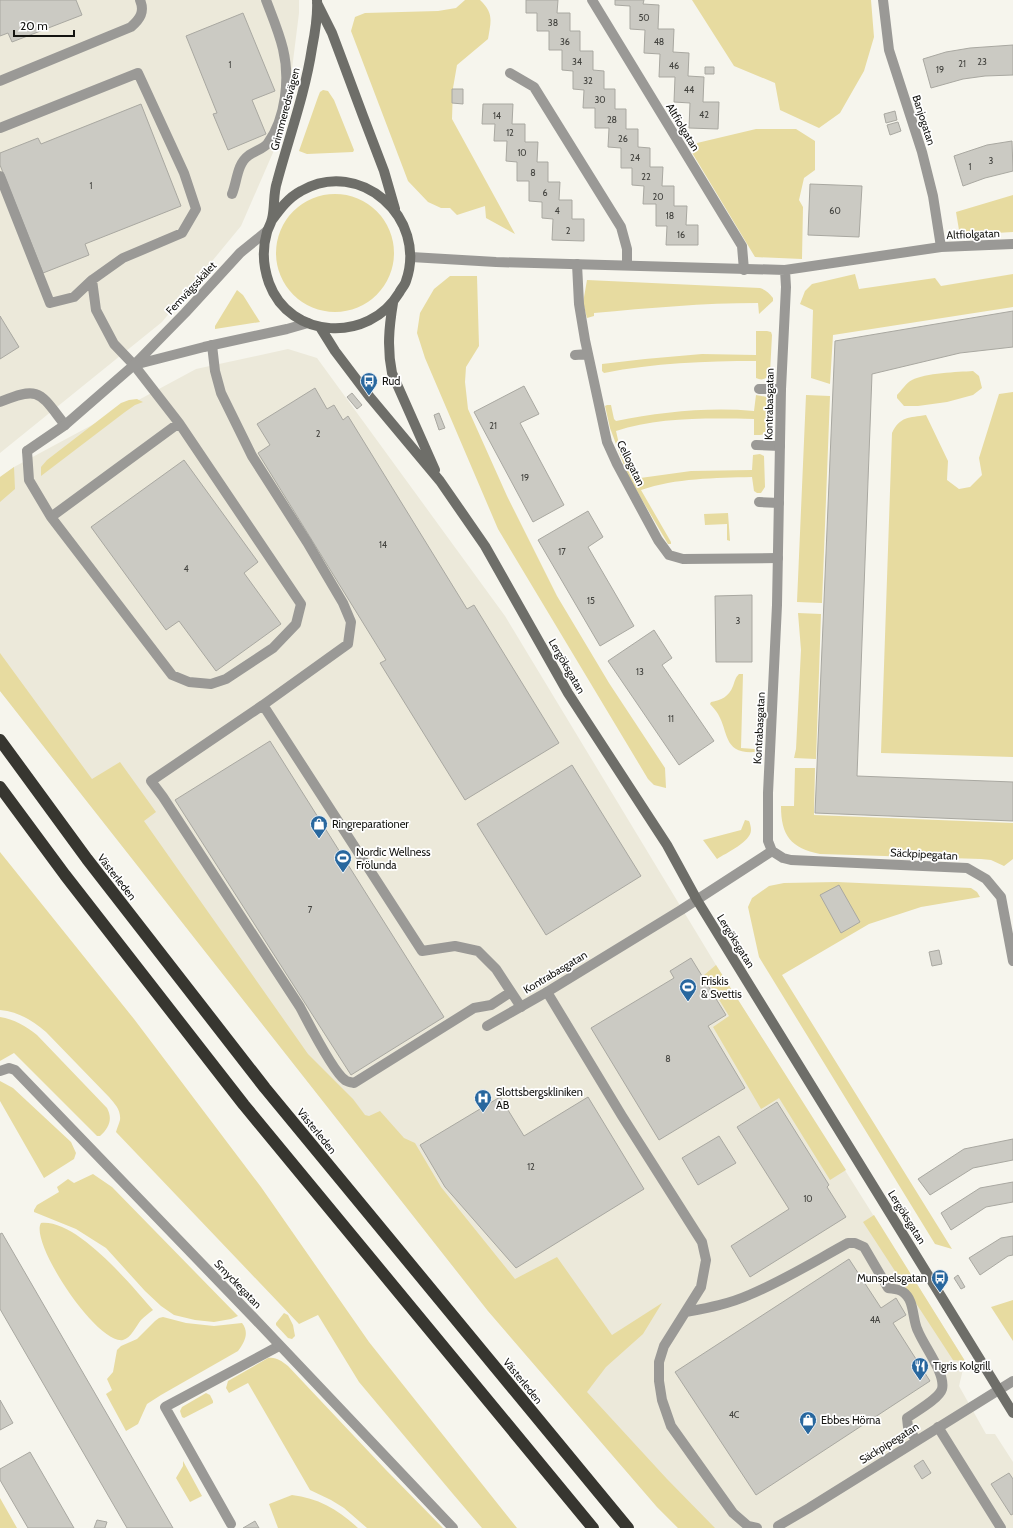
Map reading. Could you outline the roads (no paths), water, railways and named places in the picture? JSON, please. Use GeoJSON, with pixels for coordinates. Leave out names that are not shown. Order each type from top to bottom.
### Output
{"type":"FeatureCollection","features":[{"type":"Feature","properties":{"kind":"highway","name":"Västerleden"},"geometry":{"type":"LineString","coordinates":[[0,740],[87,859],[265,1088],[617,1516],[629,1528]]}},
{"type":"Feature","properties":{"kind":"highway"},"geometry":{"type":"LineString","coordinates":[[0,787],[70,881],[244,1105],[593,1528]]}},
{"type":"Feature","properties":{"kind":"street"},"geometry":{"type":"LineString","coordinates":[[0,80],[131,27],[139,20],[143,7],[140,0]]}},
{"type":"Feature","properties":{"kind":"street"},"geometry":{"type":"LineString","coordinates":[[232,194],[236,185],[240,165],[247,156],[268,144],[280,120],[287,91],[284,50],[266,0]]}},
{"type":"Feature","properties":{"kind":"street","name":"Altfiolgatan"},"geometry":{"type":"LineString","coordinates":[[592,0],[742,246],[744,270]]}},
{"type":"Feature","properties":{"kind":"street","name":"Banjogatan"},"geometry":{"type":"LineString","coordinates":[[883,0],[889,50],[932,188],[941,247]]}},
{"type":"Feature","properties":{"kind":"street","name":"Grimmeredsvägen"},"geometry":{"type":"LineString","coordinates":[[317,2],[332,33],[384,171],[395,210]]}},
{"type":"Feature","properties":{"kind":"street","name":"Grimmeredsvägen"},"geometry":{"type":"LineString","coordinates":[[272,220],[276,184],[301,102],[311,59],[317,2]]}},
{"type":"Feature","properties":{"kind":"street"},"geometry":{"type":"LineString","coordinates":[[0,128],[138,73],[184,173],[196,209],[182,233],[123,258],[92,280],[74,297],[50,303],[0,176]]}},
{"type":"Feature","properties":{"kind":"street"},"geometry":{"type":"LineString","coordinates":[[510,73],[534,87],[621,227],[627,249],[627,265]]}},
{"type":"Feature","properties":{"kind":"street"},"geometry":{"type":"LineString","coordinates":[[341,182],[362,186],[380,195],[395,210],[404,224],[409,240],[411,257],[406,282],[393,303],[382,314],[368,322],[352,327],[336,329],[320,327],[308,323],[292,313],[279,300],[269,284],[264,267],[264,249],[272,220],[284,204],[301,191],[320,183],[341,182]]}},
{"type":"Feature","properties":{"kind":"street","name":"Femvägsskälet"},"geometry":{"type":"LineString","coordinates":[[51,517],[29,480],[27,451],[65,425],[134,365],[185,313],[240,253],[268,231]]}},
{"type":"Feature","properties":{"kind":"street","name":"Altfiolgatan"},"geometry":{"type":"LineString","coordinates":[[411,257],[744,270],[785,270],[941,247],[1013,244]]}},
{"type":"Feature","properties":{"kind":"street","name":"Cellogatan"},"geometry":{"type":"LineString","coordinates":[[577,264],[574,304],[588,354],[607,442],[617,464],[654,533],[669,555],[683,559],[778,558]]}},
{"type":"Feature","properties":{"kind":"street","name":"Kontrabasgatan"},"geometry":{"type":"LineString","coordinates":[[487,1026],[547,992],[697,900],[772,851],[768,841],[768,793],[778,558],[781,389],[786,286],[785,270]]}},
{"type":"Feature","properties":{"kind":"street"},"geometry":{"type":"LineString","coordinates":[[92,280],[96,310],[114,344],[134,365],[179,423],[301,604],[296,624],[273,648],[226,679],[211,684],[189,682],[172,675],[51,517],[179,423]]}},
{"type":"Feature","properties":{"kind":"street","name":"Lergöksgatan"},"geometry":{"type":"LineString","coordinates":[[393,303],[388,344],[392,373],[440,481]]}},
{"type":"Feature","properties":{"kind":"street","name":"Femvägsskälet"},"geometry":{"type":"LineString","coordinates":[[134,365],[308,323]]}},
{"type":"Feature","properties":{"kind":"street","name":"Lergöksgatan"},"geometry":{"type":"LineString","coordinates":[[320,327],[335,351],[369,396],[440,481],[485,546],[568,693],[667,845],[697,900],[1013,1414]]}},
{"type":"Feature","properties":{"kind":"street"},"geometry":{"type":"LineString","coordinates":[[212,345],[215,371],[221,394],[252,456],[344,603],[351,622],[348,644],[263,705],[151,781],[167,803],[300,1007],[319,1042],[345,1081],[354,1083],[474,1008],[491,1005],[511,992]]}},
{"type":"Feature","properties":{"kind":"street"},"geometry":{"type":"LineString","coordinates":[[575,355],[588,354]]}},
{"type":"Feature","properties":{"kind":"street"},"geometry":{"type":"LineString","coordinates":[[759,389],[781,389]]}},
{"type":"Feature","properties":{"kind":"street"},"geometry":{"type":"LineString","coordinates":[[0,402],[16,395],[28,392],[38,394],[46,400],[65,425]]}},
{"type":"Feature","properties":{"kind":"street"},"geometry":{"type":"LineString","coordinates":[[756,445],[780,446]]}},
{"type":"Feature","properties":{"kind":"street"},"geometry":{"type":"LineString","coordinates":[[759,502],[779,503]]}},
{"type":"Feature","properties":{"kind":"street"},"geometry":{"type":"LineString","coordinates":[[263,705],[422,951],[455,946],[478,951],[496,969],[521,1007]]}},
{"type":"Feature","properties":{"kind":"street","name":"Säckpipegatan"},"geometry":{"type":"LineString","coordinates":[[772,851],[783,858],[791,860],[967,868],[986,879],[1001,897],[1013,961]]}},
{"type":"Feature","properties":{"kind":"street"},"geometry":{"type":"LineString","coordinates":[[547,992],[622,1116],[702,1242],[706,1260],[701,1287],[664,1346],[659,1362],[659,1381],[662,1400],[671,1426],[732,1512],[748,1526],[756,1528]]}},
{"type":"Feature","properties":{"kind":"street","name":"Smyckegatan"},"geometry":{"type":"LineString","coordinates":[[0,1071],[9,1068],[15,1070],[453,1528]]}},
{"type":"Feature","properties":{"kind":"street"},"geometry":{"type":"LineString","coordinates":[[686,1312],[710,1308],[748,1296],[781,1280],[848,1243],[855,1243],[864,1247],[888,1288],[903,1292],[910,1301],[917,1330],[940,1371],[943,1382],[942,1391],[933,1400],[907,1418],[908,1427],[916,1440]]}},
{"type":"Feature","properties":{"kind":"street"},"geometry":{"type":"LineString","coordinates":[[231,1524],[165,1407],[279,1346]]}},
{"type":"Feature","properties":{"kind":"street","name":"Säckpipegatan"},"geometry":{"type":"LineString","coordinates":[[775,1527],[809,1508],[1013,1381]]}},
{"type":"Feature","properties":{"kind":"street"},"geometry":{"type":"LineString","coordinates":[[938,1427],[1001,1528]]}},
{"type":"Feature","properties":{"kind":"place","name":"Rud"},"geometry":{"type":"Point","coordinates":[369,396]}},
{"type":"Feature","properties":{"kind":"place","name":"Ringreparationer"},"geometry":{"type":"Point","coordinates":[319,839]}},
{"type":"Feature","properties":{"kind":"place","name":"Nordic Wellness Frölunda"},"geometry":{"type":"Point","coordinates":[343,873]}},
{"type":"Feature","properties":{"kind":"place","name":"Friskis & Svettis"},"geometry":{"type":"Point","coordinates":[688,1002]}},
{"type":"Feature","properties":{"kind":"place","name":"Slottsbergskliniken AB"},"geometry":{"type":"Point","coordinates":[483,1113]}},
{"type":"Feature","properties":{"kind":"place","name":"Munspelsgatan"},"geometry":{"type":"Point","coordinates":[940,1293]}},
{"type":"Feature","properties":{"kind":"place","name":"Tigris Kolgrill"},"geometry":{"type":"Point","coordinates":[920,1381]}},
{"type":"Feature","properties":{"kind":"place","name":"Ebbes Hörna"},"geometry":{"type":"Point","coordinates":[808,1435]}}]}
